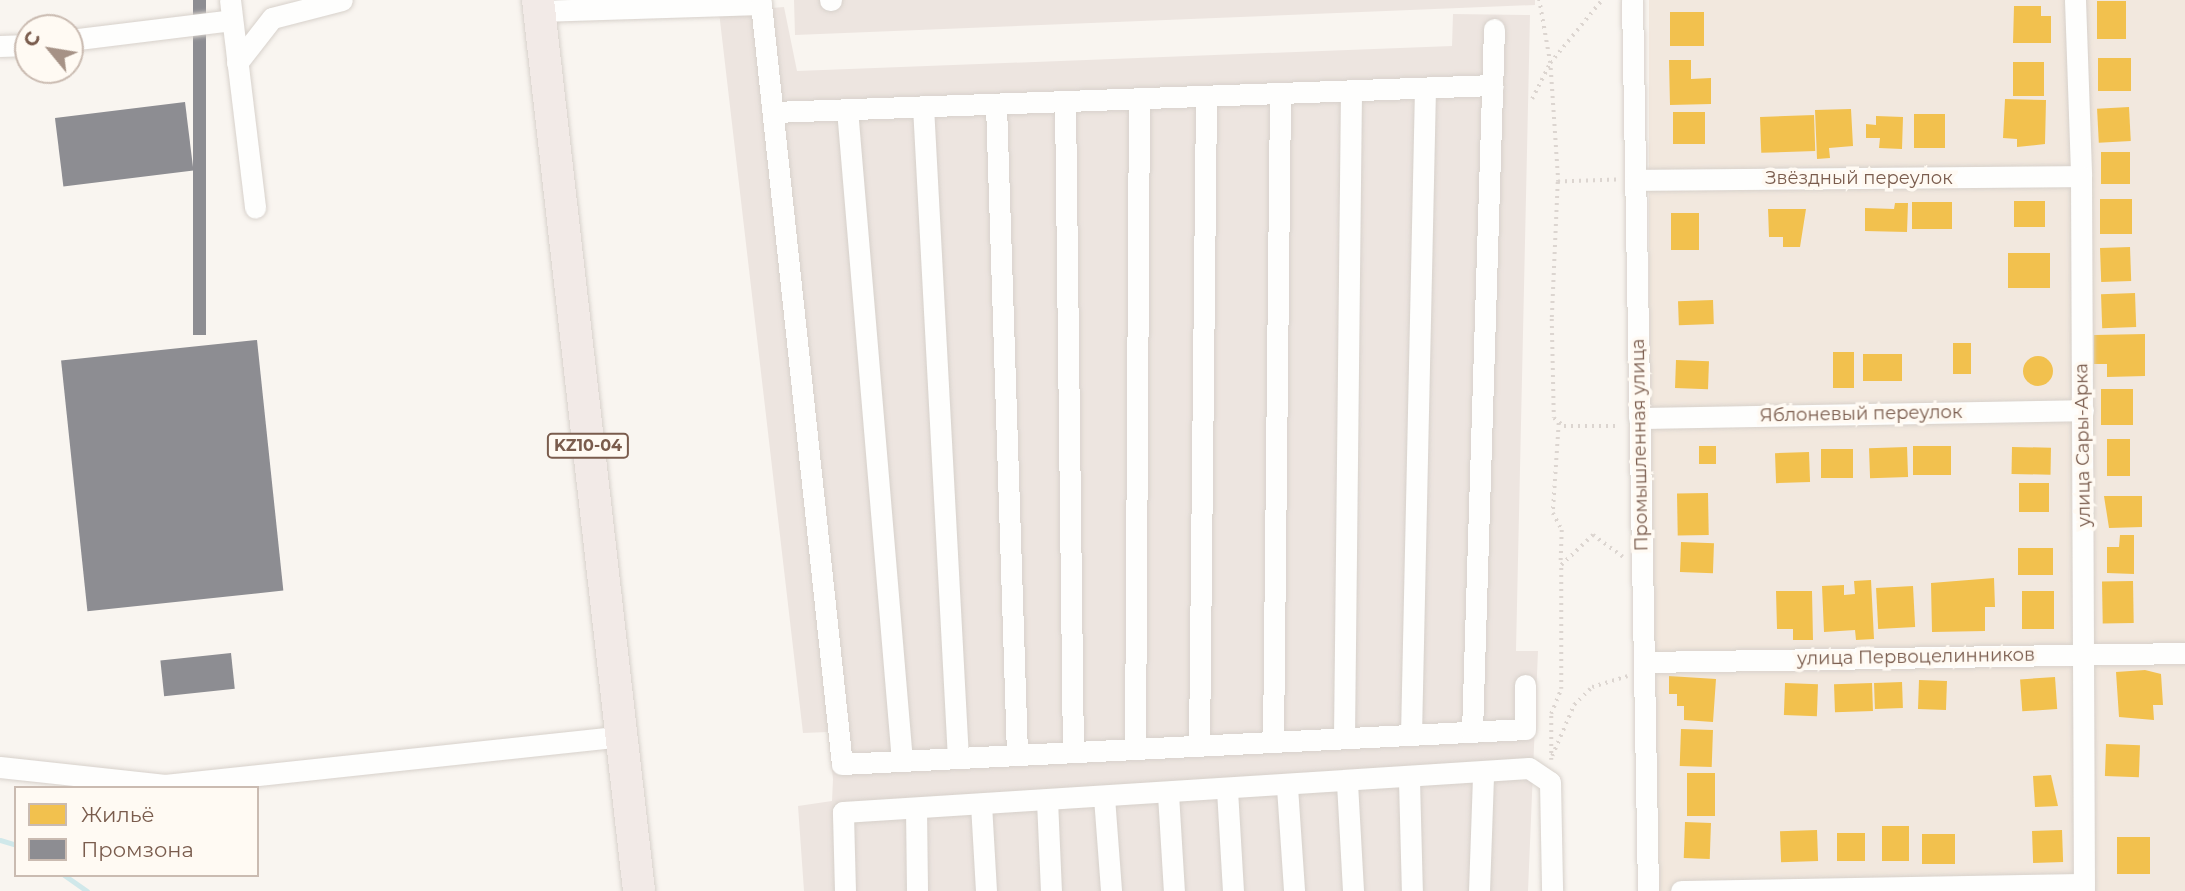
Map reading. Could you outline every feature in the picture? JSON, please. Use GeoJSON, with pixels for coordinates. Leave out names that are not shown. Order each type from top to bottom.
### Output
{"type":"FeatureCollection","features":[{"type":"Feature","properties":{"kind":"highway","name":"KZ10-04"},"geometry":{"type":"LineString","coordinates":[[538,5],[639,891]]}},
{"type":"Feature","properties":{"kind":"lane"},"geometry":{"type":"LineString","coordinates":[[237,63],[271,18],[342,0]]}},
{"type":"Feature","properties":{"kind":"lane","name":"Промышленная улица"},"geometry":{"type":"LineString","coordinates":[[1632,0],[1648,891]]}},
{"type":"Feature","properties":{"kind":"lane","name":"улица Сары-Арка"},"geometry":{"type":"LineString","coordinates":[[2074,0],[2081,176],[2084,887]]}},
{"type":"Feature","properties":{"kind":"lane"},"geometry":{"type":"LineString","coordinates":[[538,5],[761,4],[842,764],[1525,729],[1525,685]]}},
{"type":"Feature","properties":{"kind":"lane"},"geometry":{"type":"LineString","coordinates":[[84,37],[231,10],[255,207]]}},
{"type":"Feature","properties":{"kind":"lane"},"geometry":{"type":"LineString","coordinates":[[1472,732],[1494,29]]}},
{"type":"Feature","properties":{"kind":"lane"},"geometry":{"type":"LineString","coordinates":[[774,112],[1492,85]]}},
{"type":"Feature","properties":{"kind":"lane"},"geometry":{"type":"LineString","coordinates":[[1411,735],[1425,88]]}},
{"type":"Feature","properties":{"kind":"lane"},"geometry":{"type":"LineString","coordinates":[[1344,738],[1351,90]]}},
{"type":"Feature","properties":{"kind":"lane"},"geometry":{"type":"LineString","coordinates":[[1273,742],[1280,93]]}},
{"type":"Feature","properties":{"kind":"lane"},"geometry":{"type":"LineString","coordinates":[[1199,746],[1206,96]]}},
{"type":"Feature","properties":{"kind":"lane"},"geometry":{"type":"LineString","coordinates":[[1135,749],[1139,98]]}},
{"type":"Feature","properties":{"kind":"lane"},"geometry":{"type":"LineString","coordinates":[[1065,101],[1073,752]]}},
{"type":"Feature","properties":{"kind":"lane"},"geometry":{"type":"LineString","coordinates":[[996,104],[1017,755]]}},
{"type":"Feature","properties":{"kind":"lane"},"geometry":{"type":"LineString","coordinates":[[923,106],[958,758]]}},
{"type":"Feature","properties":{"kind":"lane"},"geometry":{"type":"LineString","coordinates":[[847,109],[902,761]]}},
{"type":"Feature","properties":{"kind":"lane","name":"Звёздный переулок"},"geometry":{"type":"LineString","coordinates":[[1636,180],[2081,176]]}},
{"type":"Feature","properties":{"kind":"lane","name":"Яблоневый переулок"},"geometry":{"type":"LineString","coordinates":[[1639,422],[2083,410]]}},
{"type":"Feature","properties":{"kind":"lane","name":"улица Первоцелинников"},"geometry":{"type":"LineString","coordinates":[[1646,666],[2185,653]]}},
{"type":"Feature","properties":{"kind":"lane"},"geometry":{"type":"LineString","coordinates":[[0,767],[165,785],[620,736]]}},
{"type":"Feature","properties":{"kind":"lane"},"geometry":{"type":"LineString","coordinates":[[845,891],[843,812],[1483,776],[1544,767],[1550,782],[1552,891]]}},
{"type":"Feature","properties":{"kind":"lane"},"geometry":{"type":"LineString","coordinates":[[1479,891],[1483,776]]}},
{"type":"Feature","properties":{"kind":"lane"},"geometry":{"type":"LineString","coordinates":[[1409,780],[1412,891]]}},
{"type":"Feature","properties":{"kind":"lane"},"geometry":{"type":"LineString","coordinates":[[1347,783],[1353,891]]}},
{"type":"Feature","properties":{"kind":"lane"},"geometry":{"type":"LineString","coordinates":[[1287,787],[1294,891]]}},
{"type":"Feature","properties":{"kind":"lane"},"geometry":{"type":"LineString","coordinates":[[1227,790],[1233,891]]}},
{"type":"Feature","properties":{"kind":"lane"},"geometry":{"type":"LineString","coordinates":[[1168,794],[1174,891]]}},
{"type":"Feature","properties":{"kind":"lane"},"geometry":{"type":"LineString","coordinates":[[1104,797],[1111,891]]}},
{"type":"Feature","properties":{"kind":"lane"},"geometry":{"type":"LineString","coordinates":[[1047,800],[1051,891]]}},
{"type":"Feature","properties":{"kind":"lane"},"geometry":{"type":"LineString","coordinates":[[981,804],[986,891]]}},
{"type":"Feature","properties":{"kind":"lane"},"geometry":{"type":"LineString","coordinates":[[916,808],[917,891]]}},
{"type":"Feature","properties":{"kind":"lane"},"geometry":{"type":"LineString","coordinates":[[1681,891],[2084,887]]}},
{"type":"Feature","properties":{"kind":"path"},"geometry":{"type":"LineString","coordinates":[[1539,0],[1550,63],[1558,182],[1552,319],[1559,422],[1553,513],[1562,530],[1561,689],[1552,714],[1544,767]]}},
{"type":"Feature","properties":{"kind":"path"},"geometry":{"type":"LineString","coordinates":[[1532,99],[1550,63],[1602,0]]}},
{"type":"Feature","properties":{"kind":"path"},"geometry":{"type":"LineString","coordinates":[[1558,182],[1636,180]]}},
{"type":"Feature","properties":{"kind":"path"},"geometry":{"type":"LineString","coordinates":[[1559,422],[1639,422]]}},
{"type":"Feature","properties":{"kind":"path"},"geometry":{"type":"LineString","coordinates":[[1561,565],[1594,535],[1607,540],[1644,579]]}},
{"type":"Feature","properties":{"kind":"path"},"geometry":{"type":"LineString","coordinates":[[1544,767],[1574,705],[1592,687],[1646,666]]}},
{"type":"Feature","properties":{"kind":"shaded area"},"geometry":{"type":"Polygon","coordinates":[[[794,0],[1535,0],[1535,5],[795,35],[794,0]]]}},
{"type":"Feature","properties":{"kind":"shaded area"},"geometry":{"type":"Polygon","coordinates":[[[1649,0],[2185,0],[2185,891],[1649,891],[1649,0]]]}},
{"type":"Feature","properties":{"kind":"shaded area"},"geometry":{"type":"Polygon","coordinates":[[[784,7],[797,71],[1452,46],[1453,14],[1530,15],[1516,651],[1538,651],[1528,891],[804,891],[798,806],[832,801],[833,779],[828,732],[803,733],[719,12],[784,7]]]}},
{"type":"Feature","properties":{"kind":"building: Жильё"},"geometry":{"type":"Polygon","coordinates":[[[2097,1],[2126,1],[2126,39],[2097,39],[2097,1]]]}},
{"type":"Feature","properties":{"kind":"building: Жильё"},"geometry":{"type":"Polygon","coordinates":[[[2014,6],[2041,6],[2041,16],[2051,16],[2051,43],[2013,43],[2014,6]]]}},
{"type":"Feature","properties":{"kind":"building: Жильё"},"geometry":{"type":"Polygon","coordinates":[[[1670,12],[1704,12],[1704,46],[1670,46],[1670,12]]]}},
{"type":"Feature","properties":{"kind":"building: Жильё"},"geometry":{"type":"Polygon","coordinates":[[[2098,58],[2131,58],[2131,91],[2098,91],[2098,58]]]}},
{"type":"Feature","properties":{"kind":"building: Жильё"},"geometry":{"type":"Polygon","coordinates":[[[1669,60],[1691,60],[1691,79],[1711,78],[1711,104],[1670,105],[1669,60]]]}},
{"type":"Feature","properties":{"kind":"building: Жильё"},"geometry":{"type":"Polygon","coordinates":[[[2013,62],[2044,62],[2044,96],[2013,96],[2013,62]]]}},
{"type":"Feature","properties":{"kind":"building: Жильё"},"geometry":{"type":"Polygon","coordinates":[[[2005,99],[2046,100],[2045,144],[2017,147],[2017,139],[2003,138],[2005,99]]]}},
{"type":"Feature","properties":{"kind":"building: Жильё"},"geometry":{"type":"Polygon","coordinates":[[[2129,107],[2131,141],[2099,143],[2097,109],[2129,107]]]}},
{"type":"Feature","properties":{"kind":"building: Жильё"},"geometry":{"type":"Polygon","coordinates":[[[1851,109],[1853,146],[1829,148],[1830,158],[1817,159],[1815,110],[1851,109]]]}},
{"type":"Feature","properties":{"kind":"building: Жильё"},"geometry":{"type":"Polygon","coordinates":[[[1673,112],[1705,112],[1705,144],[1673,144],[1673,112]]]}},
{"type":"Feature","properties":{"kind":"building: Жильё"},"geometry":{"type":"Polygon","coordinates":[[[1914,114],[1945,114],[1945,148],[1914,148],[1914,114]]]}},
{"type":"Feature","properties":{"kind":"building: Жильё"},"geometry":{"type":"Polygon","coordinates":[[[1814,115],[1815,151],[1761,153],[1760,117],[1814,115]]]}},
{"type":"Feature","properties":{"kind":"building: Жильё"},"geometry":{"type":"Polygon","coordinates":[[[1876,116],[1903,117],[1902,149],[1879,148],[1880,138],[1866,138],[1866,124],[1876,125],[1876,116]]]}},
{"type":"Feature","properties":{"kind":"building: Жильё"},"geometry":{"type":"Polygon","coordinates":[[[2101,152],[2130,152],[2130,184],[2101,184],[2101,152]]]}},
{"type":"Feature","properties":{"kind":"building: Жильё"},"geometry":{"type":"Polygon","coordinates":[[[2100,199],[2132,199],[2132,234],[2100,234],[2100,199]]]}},
{"type":"Feature","properties":{"kind":"building: Жильё"},"geometry":{"type":"Polygon","coordinates":[[[2014,201],[2045,201],[2045,227],[2014,227],[2014,201]]]}},
{"type":"Feature","properties":{"kind":"building: Жильё"},"geometry":{"type":"Polygon","coordinates":[[[1912,202],[1952,202],[1952,229],[1912,229],[1912,202]]]}},
{"type":"Feature","properties":{"kind":"building: Жильё"},"geometry":{"type":"Polygon","coordinates":[[[1895,203],[1908,203],[1907,232],[1865,231],[1865,208],[1894,209],[1895,203]]]}},
{"type":"Feature","properties":{"kind":"building: Жильё"},"geometry":{"type":"Polygon","coordinates":[[[1768,209],[1806,209],[1800,247],[1783,247],[1783,237],[1769,237],[1768,209]]]}},
{"type":"Feature","properties":{"kind":"building: Жильё"},"geometry":{"type":"Polygon","coordinates":[[[1671,213],[1699,213],[1699,250],[1671,250],[1671,213]]]}},
{"type":"Feature","properties":{"kind":"building: Жильё"},"geometry":{"type":"Polygon","coordinates":[[[2130,247],[2131,281],[2101,282],[2100,248],[2130,247]]]}},
{"type":"Feature","properties":{"kind":"building: Жильё"},"geometry":{"type":"Polygon","coordinates":[[[2008,253],[2050,253],[2050,288],[2008,288],[2008,253]]]}},
{"type":"Feature","properties":{"kind":"building: Жильё"},"geometry":{"type":"Polygon","coordinates":[[[2135,293],[2136,327],[2102,328],[2101,294],[2135,293]]]}},
{"type":"Feature","properties":{"kind":"building: Жильё"},"geometry":{"type":"Polygon","coordinates":[[[1713,300],[1714,324],[1679,325],[1678,301],[1713,300]]]}},
{"type":"Feature","properties":{"kind":"building: Жильё"},"geometry":{"type":"Polygon","coordinates":[[[2145,334],[2145,376],[2107,377],[2107,364],[2094,364],[2094,335],[2145,334]]]}},
{"type":"Feature","properties":{"kind":"building: Жильё"},"geometry":{"type":"Polygon","coordinates":[[[1953,343],[1971,343],[1971,374],[1953,374],[1953,343]]]}},
{"type":"Feature","properties":{"kind":"building: Жильё"},"geometry":{"type":"Polygon","coordinates":[[[1833,352],[1854,352],[1854,388],[1833,388],[1833,352]]]}},
{"type":"Feature","properties":{"kind":"building: Жильё"},"geometry":{"type":"Polygon","coordinates":[[[1863,354],[1902,354],[1902,381],[1863,381],[1863,354]]]}},
{"type":"Feature","properties":{"kind":"building: Жильё"},"geometry":{"type":"Polygon","coordinates":[[[2038,356],[2049,360],[2053,371],[2049,382],[2038,386],[2027,382],[2023,371],[2027,360],[2038,356]]]}},
{"type":"Feature","properties":{"kind":"building: Жильё"},"geometry":{"type":"Polygon","coordinates":[[[1676,360],[1709,361],[1708,389],[1675,388],[1676,360]]]}},
{"type":"Feature","properties":{"kind":"building: Жильё"},"geometry":{"type":"Polygon","coordinates":[[[2101,389],[2133,389],[2133,425],[2101,425],[2101,389]]]}},
{"type":"Feature","properties":{"kind":"building: Жильё"},"geometry":{"type":"Polygon","coordinates":[[[2107,439],[2130,439],[2130,476],[2107,476],[2107,439]]]}},
{"type":"Feature","properties":{"kind":"building: Жильё"},"geometry":{"type":"Polygon","coordinates":[[[1699,446],[1716,446],[1716,464],[1699,464],[1699,446]]]}},
{"type":"Feature","properties":{"kind":"building: Жильё"},"geometry":{"type":"Polygon","coordinates":[[[1913,446],[1951,446],[1951,475],[1913,475],[1913,446]]]}},
{"type":"Feature","properties":{"kind":"building: Жильё"},"geometry":{"type":"Polygon","coordinates":[[[1907,447],[1908,477],[1870,478],[1869,448],[1907,447]]]}},
{"type":"Feature","properties":{"kind":"building: Жильё"},"geometry":{"type":"Polygon","coordinates":[[[2012,447],[2051,448],[2051,475],[2012,474],[2012,447]]]}},
{"type":"Feature","properties":{"kind":"building: Жильё"},"geometry":{"type":"Polygon","coordinates":[[[1821,449],[1853,449],[1853,478],[1821,478],[1821,449]]]}},
{"type":"Feature","properties":{"kind":"building: Жильё"},"geometry":{"type":"Polygon","coordinates":[[[1809,452],[1810,482],[1776,483],[1775,453],[1809,452]]]}},
{"type":"Feature","properties":{"kind":"building: Жильё"},"geometry":{"type":"Polygon","coordinates":[[[2019,483],[2049,483],[2049,512],[2019,512],[2019,483]]]}},
{"type":"Feature","properties":{"kind":"building: Жильё"},"geometry":{"type":"Polygon","coordinates":[[[1708,493],[1709,535],[1678,536],[1677,494],[1708,493]]]}},
{"type":"Feature","properties":{"kind":"building: Жильё"},"geometry":{"type":"Polygon","coordinates":[[[2104,496],[2142,496],[2142,527],[2109,528],[2104,496]]]}},
{"type":"Feature","properties":{"kind":"building: Жильё"},"geometry":{"type":"Polygon","coordinates":[[[2120,535],[2134,535],[2134,574],[2107,573],[2107,547],[2119,547],[2120,535]]]}},
{"type":"Feature","properties":{"kind":"building: Жильё"},"geometry":{"type":"Polygon","coordinates":[[[1681,542],[1714,543],[1713,573],[1680,572],[1681,542]]]}},
{"type":"Feature","properties":{"kind":"building: Жильё"},"geometry":{"type":"Polygon","coordinates":[[[2018,548],[2053,548],[2053,575],[2018,575],[2018,548]]]}},
{"type":"Feature","properties":{"kind":"building: Жильё"},"geometry":{"type":"Polygon","coordinates":[[[1994,578],[1995,607],[1985,607],[1985,631],[1932,632],[1931,583],[1994,578]]]}},
{"type":"Feature","properties":{"kind":"building: Жильё"},"geometry":{"type":"Polygon","coordinates":[[[1871,580],[1874,639],[1856,640],[1855,630],[1824,632],[1822,586],[1844,585],[1844,595],[1855,594],[1854,581],[1871,580]]]}},
{"type":"Feature","properties":{"kind":"building: Жильё"},"geometry":{"type":"Polygon","coordinates":[[[2133,581],[2134,623],[2103,624],[2102,582],[2133,581]]]}},
{"type":"Feature","properties":{"kind":"building: Жильё"},"geometry":{"type":"Polygon","coordinates":[[[1913,586],[1915,627],[1878,629],[1876,588],[1913,586]]]}},
{"type":"Feature","properties":{"kind":"building: Жильё"},"geometry":{"type":"Polygon","coordinates":[[[1776,591],[1812,591],[1813,640],[1793,640],[1793,629],[1777,629],[1776,591]]]}},
{"type":"Feature","properties":{"kind":"building: Жильё"},"geometry":{"type":"Polygon","coordinates":[[[2022,591],[2054,591],[2054,629],[2022,629],[2022,591]]]}},
{"type":"Feature","properties":{"kind":"building: Жильё"},"geometry":{"type":"Polygon","coordinates":[[[2145,670],[2161,674],[2163,705],[2153,705],[2154,720],[2119,717],[2116,672],[2145,670]]]}},
{"type":"Feature","properties":{"kind":"building: Жильё"},"geometry":{"type":"Polygon","coordinates":[[[1669,676],[1716,679],[1713,722],[1684,720],[1684,706],[1677,706],[1677,694],[1669,694],[1669,676]]]}},
{"type":"Feature","properties":{"kind":"building: Жильё"},"geometry":{"type":"Polygon","coordinates":[[[2055,677],[2057,709],[2022,711],[2020,679],[2055,677]]]}},
{"type":"Feature","properties":{"kind":"building: Жильё"},"geometry":{"type":"Polygon","coordinates":[[[1919,680],[1947,681],[1946,710],[1918,709],[1919,680]]]}},
{"type":"Feature","properties":{"kind":"building: Жильё"},"geometry":{"type":"Polygon","coordinates":[[[1902,682],[1903,708],[1875,709],[1874,683],[1902,682]]]}},
{"type":"Feature","properties":{"kind":"building: Жильё"},"geometry":{"type":"Polygon","coordinates":[[[1785,683],[1818,684],[1817,716],[1784,715],[1785,683]]]}},
{"type":"Feature","properties":{"kind":"building: Жильё"},"geometry":{"type":"Polygon","coordinates":[[[1872,683],[1873,711],[1835,712],[1834,684],[1872,683]]]}},
{"type":"Feature","properties":{"kind":"building: Жильё"},"geometry":{"type":"Polygon","coordinates":[[[1681,729],[1713,730],[1712,767],[1680,766],[1681,729]]]}},
{"type":"Feature","properties":{"kind":"building: Жильё"},"geometry":{"type":"Polygon","coordinates":[[[2106,744],[2140,745],[2139,777],[2105,776],[2106,744]]]}},
{"type":"Feature","properties":{"kind":"building: Жильё"},"geometry":{"type":"Polygon","coordinates":[[[1687,773],[1715,773],[1715,816],[1687,816],[1687,773]]]}},
{"type":"Feature","properties":{"kind":"building: Жильё"},"geometry":{"type":"Polygon","coordinates":[[[2051,775],[2058,806],[2035,807],[2033,776],[2051,775]]]}},
{"type":"Feature","properties":{"kind":"building: Жильё"},"geometry":{"type":"Polygon","coordinates":[[[1685,822],[1711,823],[1710,859],[1684,858],[1685,822]]]}},
{"type":"Feature","properties":{"kind":"building: Жильё"},"geometry":{"type":"Polygon","coordinates":[[[1882,826],[1909,826],[1909,861],[1882,861],[1882,826]]]}},
{"type":"Feature","properties":{"kind":"building: Жильё"},"geometry":{"type":"Polygon","coordinates":[[[1817,830],[1818,861],[1781,862],[1780,831],[1817,830]]]}},
{"type":"Feature","properties":{"kind":"building: Жильё"},"geometry":{"type":"Polygon","coordinates":[[[2062,830],[2063,862],[2033,863],[2032,831],[2062,830]]]}},
{"type":"Feature","properties":{"kind":"building: Жильё"},"geometry":{"type":"Polygon","coordinates":[[[1837,833],[1865,833],[1865,861],[1837,861],[1837,833]]]}},
{"type":"Feature","properties":{"kind":"building: Жильё"},"geometry":{"type":"Polygon","coordinates":[[[1922,834],[1955,834],[1955,864],[1922,864],[1922,834]]]}},
{"type":"Feature","properties":{"kind":"building: Жильё"},"geometry":{"type":"Polygon","coordinates":[[[2117,837],[2150,837],[2150,874],[2117,874],[2117,837]]]}},
{"type":"Feature","properties":{"kind":"building: Промзона"},"geometry":{"type":"Polygon","coordinates":[[[193,0],[206,0],[206,335],[193,335],[193,0]]]}},
{"type":"Feature","properties":{"kind":"building: Промзона"},"geometry":{"type":"Polygon","coordinates":[[[185,102],[193,170],[63,186],[55,118],[185,102]]]}},
{"type":"Feature","properties":{"kind":"building: Промзона"},"geometry":{"type":"Polygon","coordinates":[[[257,340],[283,591],[87,611],[61,361],[257,340]]]}},
{"type":"Feature","properties":{"kind":"building: Промзона"},"geometry":{"type":"Polygon","coordinates":[[[231,653],[235,689],[164,696],[160,660],[231,653]]]}},
{"type":"Feature","properties":{"kind":"waterway"},"geometry":{"type":"LineString","coordinates":[[0,840],[14,844]]}},
{"type":"Feature","properties":{"kind":"waterway"},"geometry":{"type":"LineString","coordinates":[[67,877],[87,891]]}}]}
